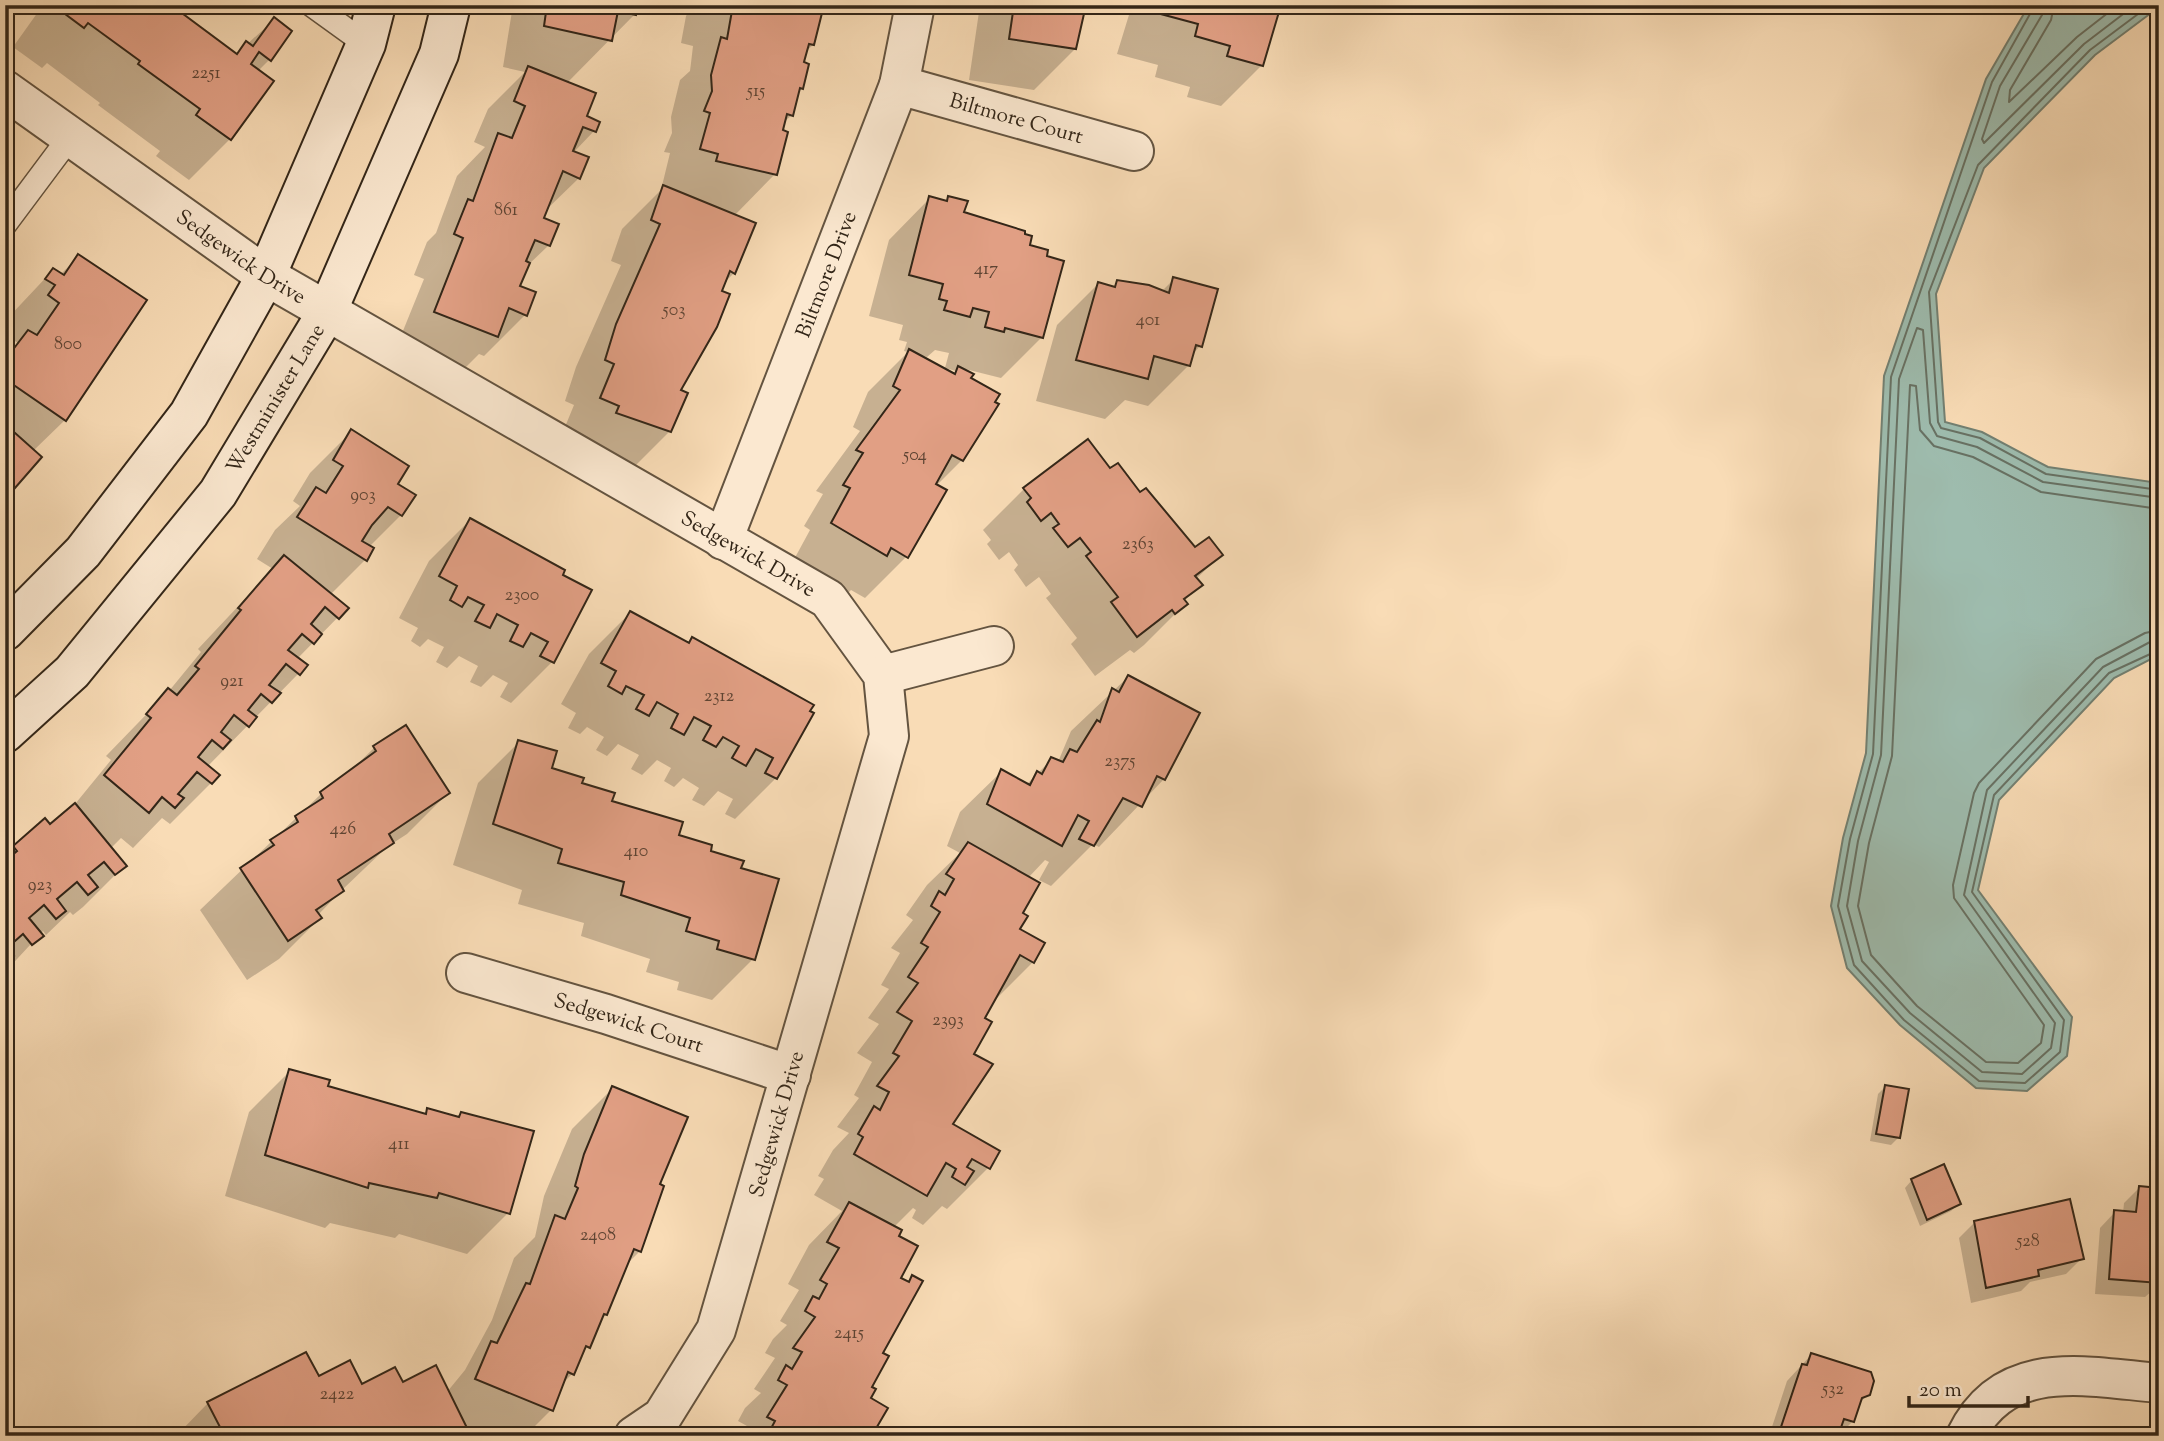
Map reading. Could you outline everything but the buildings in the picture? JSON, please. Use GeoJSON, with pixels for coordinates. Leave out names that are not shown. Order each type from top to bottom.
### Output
{"type":"FeatureCollection","features":[{"type":"Feature","properties":{"kind":"street"},"geometry":{"type":"LineString","coordinates":[[5,631],[83,552],[189,414],[266,276],[366,44],[376,5]]}},
{"type":"Feature","properties":{"kind":"street","name":"Westminister Lane"},"geometry":{"type":"LineString","coordinates":[[5,733],[72,673],[144,588],[218,493],[327,312],[439,54],[451,5]]}},
{"type":"Feature","properties":{"kind":"street","name":"Biltmore Drive"},"geometry":{"type":"LineString","coordinates":[[723,540],[899,85],[915,5]]}},
{"type":"Feature","properties":{"kind":"street","name":"Biltmore Court"},"geometry":{"type":"LineString","coordinates":[[899,85],[1134,151]]}},
{"type":"Feature","properties":{"kind":"street","name":"Sedgewick Drive"},"geometry":{"type":"LineString","coordinates":[[5,90],[266,276],[828,599],[883,675],[889,736],[716,1330],[662,1417],[634,1436]]}},
{"type":"Feature","properties":{"kind":"street"},"geometry":{"type":"LineString","coordinates":[[883,675],[994,646]]}},
{"type":"Feature","properties":{"kind":"street","name":"Sedgewick Court"},"geometry":{"type":"LineString","coordinates":[[466,973],[606,1014],[790,1075]]}},
{"type":"Feature","properties":{"kind":"street"},"geometry":{"type":"LineString","coordinates":[[1966,1436],[1989,1403],[2016,1385],[2046,1376],[2159,1384]]}},
{"type":"Feature","properties":{"kind":"lane"},"geometry":{"type":"LineString","coordinates":[[312,5],[366,44]]}},
{"type":"Feature","properties":{"kind":"lane"},"geometry":{"type":"LineString","coordinates":[[5,224],[70,137]]}},
{"type":"Feature","properties":{"kind":"water"},"geometry":{"type":"Polygon","coordinates":[[[2029,5],[2159,7],[2095,55],[1984,168],[1936,294],[1945,422],[1982,432],[2048,467],[2159,483],[2159,655],[2114,678],[1999,800],[1978,890],[2072,1017],[2067,1056],[2027,1091],[1976,1088],[1900,1025],[1847,968],[1831,906],[1843,838],[1866,753],[1884,376],[1986,79],[2029,5]]]}}]}
